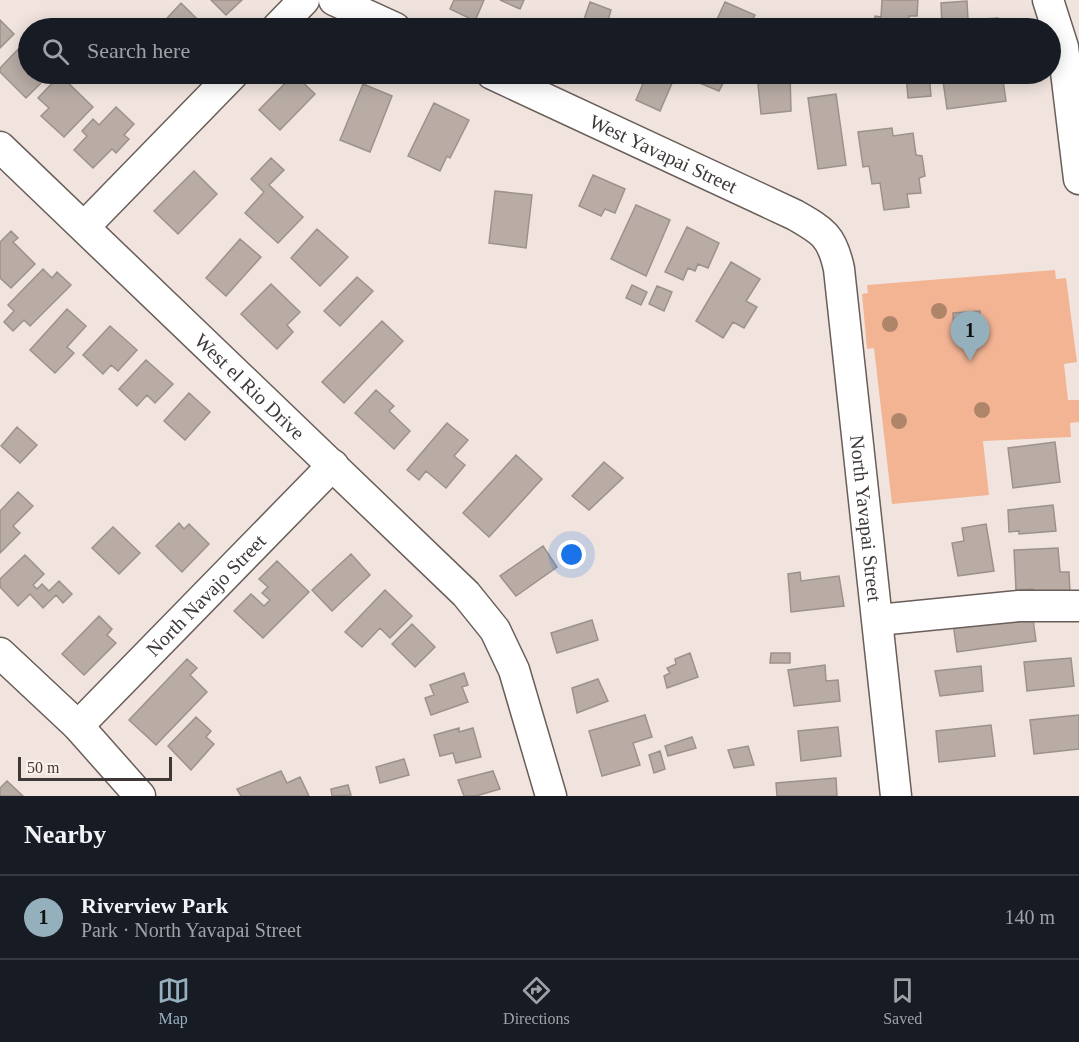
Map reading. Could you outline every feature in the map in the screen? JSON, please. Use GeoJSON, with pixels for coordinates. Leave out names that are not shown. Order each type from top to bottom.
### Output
{"type":"FeatureCollection","features":[{"type":"Feature","properties":{"kind":"street"},"geometry":{"type":"LineString","coordinates":[[286,18],[304,0]]}},
{"type":"Feature","properties":{"kind":"street"},"geometry":{"type":"LineString","coordinates":[[334,0],[373,18]]}},
{"type":"Feature","properties":{"kind":"street"},"geometry":{"type":"LineString","coordinates":[[1048,0],[1054,18]]}},
{"type":"Feature","properties":{"kind":"street"},"geometry":{"type":"LineString","coordinates":[[1061,41],[1079,179]]}},
{"type":"Feature","properties":{"kind":"street"},"geometry":{"type":"LineString","coordinates":[[85,226],[223,84]]}},
{"type":"Feature","properties":{"kind":"street","name":"West Yavapai Street"},"geometry":{"type":"LineString","coordinates":[[513,84],[783,210],[820,229],[831,241]]}},
{"type":"Feature","properties":{"kind":"street","name":"West el Rio Drive"},"geometry":{"type":"LineString","coordinates":[[0,147],[85,226],[466,594],[495,630],[514,670],[551,796]]}},
{"type":"Feature","properties":{"kind":"street","name":"North Yavapai Street"},"geometry":{"type":"LineString","coordinates":[[831,241],[839,269],[896,796]]}},
{"type":"Feature","properties":{"kind":"street","name":"North Navajo Street"},"geometry":{"type":"LineString","coordinates":[[78,726],[333,465]]}},
{"type":"Feature","properties":{"kind":"street"},"geometry":{"type":"LineString","coordinates":[[878,620],[1019,606],[1079,606]]}},
{"type":"Feature","properties":{"kind":"street"},"geometry":{"type":"LineString","coordinates":[[0,653],[78,726],[140,796]]}},
{"type":"Feature","properties":{"kind":"shaded area"},"geometry":{"type":"Polygon","coordinates":[[[1055,270],[1056,279],[1066,278],[1077,362],[1064,364],[1068,400],[1079,400],[1079,422],[1070,423],[1071,437],[983,441],[989,495],[892,504],[874,348],[867,349],[862,294],[868,293],[867,285],[1055,270]]]}},
{"type":"Feature","properties":{"kind":"building"},"geometry":{"type":"Polygon","coordinates":[[[211,0],[242,0],[226,15],[211,0]]]}},
{"type":"Feature","properties":{"kind":"building"},"geometry":{"type":"Polygon","coordinates":[[[454,0],[484,0],[476,18],[469,18],[450,9],[454,0]]]}},
{"type":"Feature","properties":{"kind":"building"},"geometry":{"type":"Polygon","coordinates":[[[500,0],[524,0],[520,9],[500,0]]]}},
{"type":"Feature","properties":{"kind":"building"},"geometry":{"type":"Polygon","coordinates":[[[882,0],[918,0],[917,16],[875,18],[875,16],[881,17],[882,0]]]}},
{"type":"Feature","properties":{"kind":"building"},"geometry":{"type":"Polygon","coordinates":[[[967,1],[968,18],[942,18],[941,3],[967,1]]]}},
{"type":"Feature","properties":{"kind":"building"},"geometry":{"type":"Polygon","coordinates":[[[590,2],[611,10],[609,18],[584,18],[590,2]]]}},
{"type":"Feature","properties":{"kind":"building"},"geometry":{"type":"Polygon","coordinates":[[[725,2],[755,15],[753,18],[718,18],[725,2]]]}},
{"type":"Feature","properties":{"kind":"building"},"geometry":{"type":"Polygon","coordinates":[[[181,3],[196,18],[167,18],[181,3]]]}},
{"type":"Feature","properties":{"kind":"building"},"geometry":{"type":"Polygon","coordinates":[[[0,20],[14,34],[0,48],[0,20]]]}},
{"type":"Feature","properties":{"kind":"building"},"geometry":{"type":"Polygon","coordinates":[[[18,49],[18,84],[40,84],[26,98],[0,72],[0,68],[18,49]]]}},
{"type":"Feature","properties":{"kind":"building"},"geometry":{"type":"Polygon","coordinates":[[[51,84],[69,84],[93,107],[64,137],[41,116],[49,108],[38,98],[51,84]]]}},
{"type":"Feature","properties":{"kind":"building"},"geometry":{"type":"Polygon","coordinates":[[[284,84],[304,84],[315,94],[280,130],[259,110],[284,84]]]}},
{"type":"Feature","properties":{"kind":"building"},"geometry":{"type":"Polygon","coordinates":[[[363,84],[392,96],[370,152],[340,140],[363,84]]]}},
{"type":"Feature","properties":{"kind":"building"},"geometry":{"type":"Polygon","coordinates":[[[643,84],[672,84],[660,111],[636,100],[643,84]]]}},
{"type":"Feature","properties":{"kind":"building"},"geometry":{"type":"Polygon","coordinates":[[[702,84],[723,84],[719,91],[702,84]]]}},
{"type":"Feature","properties":{"kind":"building"},"geometry":{"type":"Polygon","coordinates":[[[758,84],[790,84],[791,111],[761,114],[758,84]]]}},
{"type":"Feature","properties":{"kind":"building"},"geometry":{"type":"Polygon","coordinates":[[[907,84],[930,84],[931,96],[908,98],[907,84]]]}},
{"type":"Feature","properties":{"kind":"building"},"geometry":{"type":"Polygon","coordinates":[[[943,84],[1003,84],[1006,101],[947,109],[943,84]]]}},
{"type":"Feature","properties":{"kind":"building"},"geometry":{"type":"Polygon","coordinates":[[[836,94],[846,165],[818,169],[808,98],[836,94]]]}},
{"type":"Feature","properties":{"kind":"building"},"geometry":{"type":"Polygon","coordinates":[[[434,103],[469,120],[450,158],[447,156],[440,171],[408,156],[434,103]]]}},
{"type":"Feature","properties":{"kind":"building"},"geometry":{"type":"Polygon","coordinates":[[[116,107],[134,124],[124,135],[129,139],[116,153],[112,149],[93,168],[74,150],[87,136],[82,131],[93,119],[99,125],[116,107]]]}},
{"type":"Feature","properties":{"kind":"building"},"geometry":{"type":"Polygon","coordinates":[[[892,128],[893,136],[913,133],[916,155],[922,156],[925,176],[919,178],[921,193],[907,194],[909,207],[884,210],[880,183],[872,184],[869,166],[863,167],[858,132],[892,128]]]}},
{"type":"Feature","properties":{"kind":"building"},"geometry":{"type":"Polygon","coordinates":[[[271,158],[284,170],[269,185],[303,217],[278,243],[245,213],[264,192],[251,179],[271,158]]]}},
{"type":"Feature","properties":{"kind":"building"},"geometry":{"type":"Polygon","coordinates":[[[194,171],[217,194],[178,234],[154,211],[194,171]]]}},
{"type":"Feature","properties":{"kind":"building"},"geometry":{"type":"Polygon","coordinates":[[[593,175],[625,189],[615,213],[605,209],[601,216],[579,206],[593,175]]]}},
{"type":"Feature","properties":{"kind":"building"},"geometry":{"type":"Polygon","coordinates":[[[495,191],[532,195],[526,248],[489,243],[495,191]]]}},
{"type":"Feature","properties":{"kind":"building"},"geometry":{"type":"Polygon","coordinates":[[[636,205],[670,220],[646,276],[611,259],[636,205]]]}},
{"type":"Feature","properties":{"kind":"building"},"geometry":{"type":"Polygon","coordinates":[[[687,227],[719,243],[708,268],[698,264],[695,271],[688,268],[683,280],[665,272],[687,227]]]}},
{"type":"Feature","properties":{"kind":"building"},"geometry":{"type":"Polygon","coordinates":[[[317,229],[348,257],[320,286],[291,258],[317,229]]]}},
{"type":"Feature","properties":{"kind":"building"},"geometry":{"type":"Polygon","coordinates":[[[11,231],[18,238],[13,242],[35,264],[11,288],[0,278],[0,242],[11,231]]]}},
{"type":"Feature","properties":{"kind":"building"},"geometry":{"type":"Polygon","coordinates":[[[240,239],[261,257],[226,296],[206,278],[240,239]]]}},
{"type":"Feature","properties":{"kind":"building"},"geometry":{"type":"Polygon","coordinates":[[[731,262],[760,279],[746,301],[757,307],[744,328],[733,322],[723,338],[696,321],[731,262]]]}},
{"type":"Feature","properties":{"kind":"building"},"geometry":{"type":"Polygon","coordinates":[[[43,269],[52,278],[57,272],[71,285],[30,326],[24,320],[13,331],[4,322],[14,311],[8,305],[43,269]]]}},
{"type":"Feature","properties":{"kind":"building"},"geometry":{"type":"Polygon","coordinates":[[[357,277],[373,291],[340,326],[324,311],[357,277]]]}},
{"type":"Feature","properties":{"kind":"building"},"geometry":{"type":"Polygon","coordinates":[[[271,284],[300,312],[287,325],[293,332],[277,349],[241,314],[271,284]]]}},
{"type":"Feature","properties":{"kind":"building"},"geometry":{"type":"Polygon","coordinates":[[[632,285],[647,292],[641,305],[626,298],[632,285]]]}},
{"type":"Feature","properties":{"kind":"building"},"geometry":{"type":"Polygon","coordinates":[[[657,286],[672,292],[664,311],[649,304],[657,286]]]}},
{"type":"Feature","properties":{"kind":"building"},"geometry":{"type":"Polygon","coordinates":[[[67,309],[86,326],[67,347],[74,353],[55,373],[30,350],[67,309]]]}},
{"type":"Feature","properties":{"kind":"building"},"geometry":{"type":"Polygon","coordinates":[[[980,311],[981,330],[954,333],[953,313],[980,311]]]}},
{"type":"Feature","properties":{"kind":"building"},"geometry":{"type":"Polygon","coordinates":[[[382,321],[403,341],[344,403],[322,382],[382,321]]]}},
{"type":"Feature","properties":{"kind":"building"},"geometry":{"type":"Polygon","coordinates":[[[110,326],[137,350],[118,371],[111,365],[103,374],[83,355],[110,326]]]}},
{"type":"Feature","properties":{"kind":"building"},"geometry":{"type":"Polygon","coordinates":[[[146,360],[173,384],[155,403],[147,395],[137,406],[119,389],[146,360]]]}},
{"type":"Feature","properties":{"kind":"building"},"geometry":{"type":"Polygon","coordinates":[[[376,390],[394,406],[389,411],[410,431],[394,449],[355,413],[376,390]]]}},
{"type":"Feature","properties":{"kind":"building"},"geometry":{"type":"Polygon","coordinates":[[[189,393],[210,412],[185,440],[164,421],[189,393]]]}},
{"type":"Feature","properties":{"kind":"building"},"geometry":{"type":"Polygon","coordinates":[[[447,423],[468,440],[454,456],[465,465],[446,488],[426,471],[419,480],[407,470],[447,423]]]}},
{"type":"Feature","properties":{"kind":"building"},"geometry":{"type":"Polygon","coordinates":[[[17,427],[37,445],[20,463],[1,446],[17,427]]]}},
{"type":"Feature","properties":{"kind":"building"},"geometry":{"type":"Polygon","coordinates":[[[1055,442],[1060,482],[1013,488],[1008,448],[1055,442]]]}},
{"type":"Feature","properties":{"kind":"building"},"geometry":{"type":"Polygon","coordinates":[[[516,455],[542,479],[489,537],[463,513],[516,455]]]}},
{"type":"Feature","properties":{"kind":"building"},"geometry":{"type":"Polygon","coordinates":[[[604,462],[623,478],[589,510],[572,496],[604,462]]]}},
{"type":"Feature","properties":{"kind":"building"},"geometry":{"type":"Polygon","coordinates":[[[18,492],[33,506],[13,526],[20,533],[0,553],[0,511],[18,492]]]}},
{"type":"Feature","properties":{"kind":"building"},"geometry":{"type":"Polygon","coordinates":[[[1053,505],[1056,531],[1019,534],[1019,531],[1009,532],[1008,510],[1053,505]]]}},
{"type":"Feature","properties":{"kind":"building"},"geometry":{"type":"Polygon","coordinates":[[[179,523],[184,529],[189,524],[209,544],[182,572],[156,546],[179,523]]]}},
{"type":"Feature","properties":{"kind":"building"},"geometry":{"type":"Polygon","coordinates":[[[986,524],[994,571],[958,576],[952,543],[964,541],[962,528],[986,524]]]}},
{"type":"Feature","properties":{"kind":"building"},"geometry":{"type":"Polygon","coordinates":[[[113,527],[140,553],[119,574],[92,548],[113,527]]]}},
{"type":"Feature","properties":{"kind":"building"},"geometry":{"type":"Polygon","coordinates":[[[543,546],[557,567],[516,596],[500,576],[543,546]]]}},
{"type":"Feature","properties":{"kind":"building"},"geometry":{"type":"Polygon","coordinates":[[[1058,548],[1060,572],[1069,572],[1070,592],[1033,594],[1033,589],[1016,590],[1014,550],[1058,548]]]}},
{"type":"Feature","properties":{"kind":"building"},"geometry":{"type":"Polygon","coordinates":[[[351,554],[370,575],[332,611],[312,590],[351,554]]]}},
{"type":"Feature","properties":{"kind":"building"},"geometry":{"type":"Polygon","coordinates":[[[25,555],[44,574],[33,585],[37,589],[42,584],[49,591],[59,581],[72,594],[63,603],[56,595],[43,608],[30,594],[18,606],[0,587],[0,579],[25,555]]]}},
{"type":"Feature","properties":{"kind":"building"},"geometry":{"type":"Polygon","coordinates":[[[277,561],[309,592],[263,638],[234,611],[251,594],[264,606],[270,600],[262,593],[268,587],[259,579],[277,561]]]}},
{"type":"Feature","properties":{"kind":"building"},"geometry":{"type":"Polygon","coordinates":[[[800,572],[801,581],[839,576],[844,606],[791,612],[788,574],[800,572]]]}},
{"type":"Feature","properties":{"kind":"building"},"geometry":{"type":"Polygon","coordinates":[[[385,590],[412,616],[390,638],[380,628],[362,647],[345,632],[385,590]]]}},
{"type":"Feature","properties":{"kind":"building"},"geometry":{"type":"Polygon","coordinates":[[[1032,612],[1036,641],[957,652],[953,623],[1032,612]]]}},
{"type":"Feature","properties":{"kind":"building"},"geometry":{"type":"Polygon","coordinates":[[[99,616],[112,629],[107,635],[116,643],[84,675],[62,654],[99,616]]]}},
{"type":"Feature","properties":{"kind":"building"},"geometry":{"type":"Polygon","coordinates":[[[592,620],[598,640],[557,653],[551,633],[592,620]]]}},
{"type":"Feature","properties":{"kind":"building"},"geometry":{"type":"Polygon","coordinates":[[[412,624],[435,647],[415,667],[392,644],[412,624]]]}},
{"type":"Feature","properties":{"kind":"building"},"geometry":{"type":"Polygon","coordinates":[[[690,653],[698,677],[667,688],[664,676],[670,673],[667,668],[676,664],[675,659],[690,653]]]}},
{"type":"Feature","properties":{"kind":"building"},"geometry":{"type":"Polygon","coordinates":[[[771,653],[790,653],[790,663],[770,663],[771,653]]]}},
{"type":"Feature","properties":{"kind":"building"},"geometry":{"type":"Polygon","coordinates":[[[1071,658],[1074,686],[1027,691],[1024,662],[1071,658]]]}},
{"type":"Feature","properties":{"kind":"building"},"geometry":{"type":"Polygon","coordinates":[[[187,659],[197,668],[190,675],[207,692],[156,745],[129,720],[187,659]]]}},
{"type":"Feature","properties":{"kind":"building"},"geometry":{"type":"Polygon","coordinates":[[[825,665],[826,681],[838,680],[840,701],[794,706],[788,670],[825,665]]]}},
{"type":"Feature","properties":{"kind":"building"},"geometry":{"type":"Polygon","coordinates":[[[981,666],[983,691],[940,696],[935,671],[981,666]]]}},
{"type":"Feature","properties":{"kind":"building"},"geometry":{"type":"Polygon","coordinates":[[[464,673],[468,685],[462,687],[468,702],[431,715],[425,698],[434,695],[430,685],[464,673]]]}},
{"type":"Feature","properties":{"kind":"building"},"geometry":{"type":"Polygon","coordinates":[[[598,679],[608,701],[577,713],[572,688],[598,679]]]}},
{"type":"Feature","properties":{"kind":"building"},"geometry":{"type":"Polygon","coordinates":[[[645,715],[652,737],[633,743],[640,765],[602,776],[589,731],[645,715]]]}},
{"type":"Feature","properties":{"kind":"building"},"geometry":{"type":"Polygon","coordinates":[[[1079,715],[1079,749],[1034,754],[1030,720],[1079,715]]]}},
{"type":"Feature","properties":{"kind":"building"},"geometry":{"type":"Polygon","coordinates":[[[196,717],[211,731],[206,737],[214,744],[191,770],[168,746],[196,717]]]}},
{"type":"Feature","properties":{"kind":"building"},"geometry":{"type":"Polygon","coordinates":[[[991,725],[995,756],[939,762],[936,731],[991,725]]]}},
{"type":"Feature","properties":{"kind":"building"},"geometry":{"type":"Polygon","coordinates":[[[838,727],[841,756],[801,761],[798,731],[838,727]]]}},
{"type":"Feature","properties":{"kind":"building"},"geometry":{"type":"Polygon","coordinates":[[[459,728],[459,732],[473,728],[481,757],[456,763],[453,753],[440,756],[434,735],[459,728]]]}},
{"type":"Feature","properties":{"kind":"building"},"geometry":{"type":"Polygon","coordinates":[[[692,737],[696,748],[668,756],[665,746],[692,737]]]}},
{"type":"Feature","properties":{"kind":"building"},"geometry":{"type":"Polygon","coordinates":[[[748,746],[754,765],[734,768],[728,750],[748,746]]]}},
{"type":"Feature","properties":{"kind":"building"},"geometry":{"type":"Polygon","coordinates":[[[660,751],[665,769],[654,773],[649,755],[660,751]]]}},
{"type":"Feature","properties":{"kind":"building"},"geometry":{"type":"Polygon","coordinates":[[[404,759],[409,775],[380,783],[376,767],[404,759]]]}},
{"type":"Feature","properties":{"kind":"building"},"geometry":{"type":"Polygon","coordinates":[[[281,771],[287,783],[300,777],[309,796],[241,796],[237,789],[281,771]]]}},
{"type":"Feature","properties":{"kind":"building"},"geometry":{"type":"Polygon","coordinates":[[[493,771],[500,789],[476,796],[464,796],[458,780],[493,771]]]}},
{"type":"Feature","properties":{"kind":"building"},"geometry":{"type":"Polygon","coordinates":[[[836,778],[837,796],[777,796],[776,783],[836,778]]]}},
{"type":"Feature","properties":{"kind":"building"},"geometry":{"type":"Polygon","coordinates":[[[7,781],[23,796],[0,796],[0,788],[7,781]]]}},
{"type":"Feature","properties":{"kind":"building"},"geometry":{"type":"Polygon","coordinates":[[[348,785],[351,795],[332,796],[331,789],[348,785]]]}},
{"type":"Feature","properties":{"kind":"place","name":"Riverview Park"},"geometry":{"type":"Point","coordinates":[970,361]}}]}
